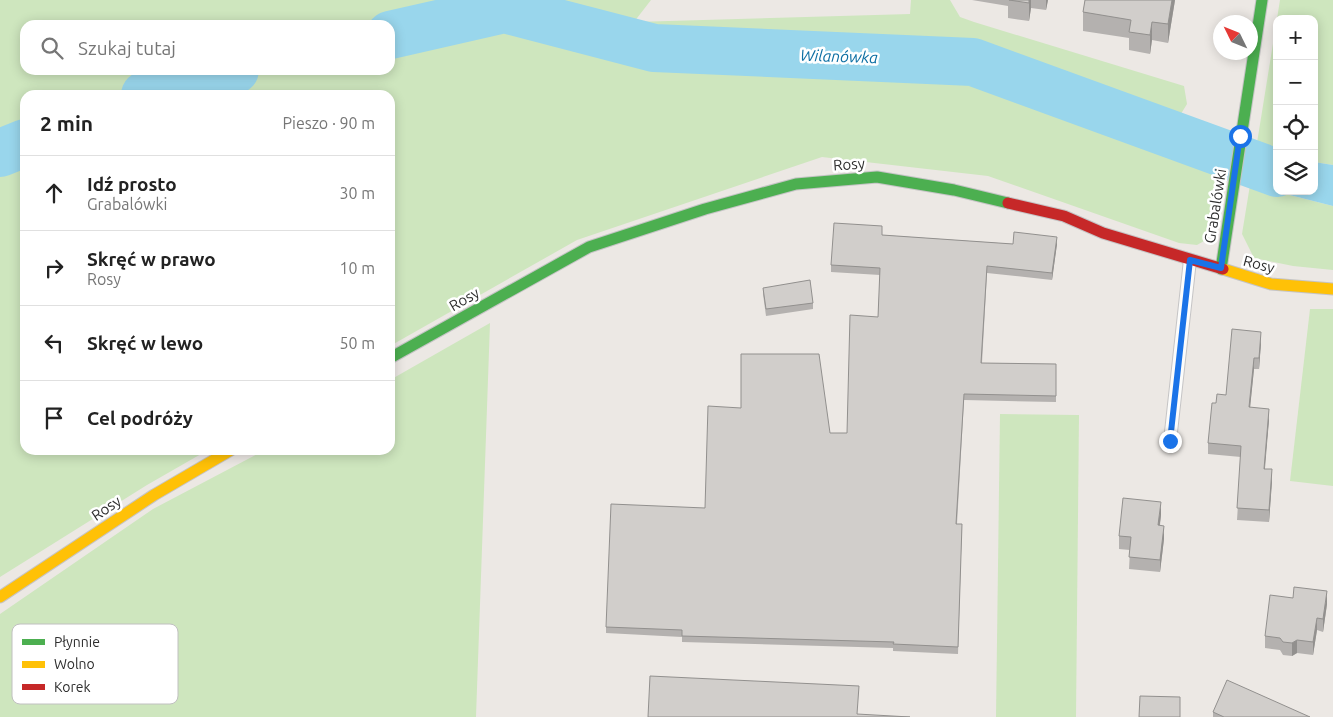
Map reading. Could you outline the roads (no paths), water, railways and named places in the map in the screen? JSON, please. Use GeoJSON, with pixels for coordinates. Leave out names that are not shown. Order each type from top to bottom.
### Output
{"type":"FeatureCollection","features":[{"type":"Feature","properties":{"kind":"street","name":"Grabalówki"},"geometry":{"type":"LineString","coordinates":[[1221,268],[1262,0]]}},
{"type":"Feature","properties":{"kind":"street","name":"Rosy"},"geometry":{"type":"LineString","coordinates":[[395,355],[498,296],[589,247],[705,209],[796,184],[877,177],[954,190],[1064,216],[1104,233],[1272,284],[1333,289]]}},
{"type":"Feature","properties":{"kind":"street","name":"Rosy"},"geometry":{"type":"LineString","coordinates":[[0,597],[154,494],[222,455]]}},
{"type":"Feature","properties":{"kind":"lane"},"geometry":{"type":"LineString","coordinates":[[1170,441],[1190,260]]}},
{"type":"Feature","properties":{"kind":"water"},"geometry":{"type":"Polygon","coordinates":[[[1256,149],[1273,153],[1273,191],[1250,185],[1256,149]]]}},
{"type":"Feature","properties":{"kind":"water"},"geometry":{"type":"Polygon","coordinates":[[[1318,163],[1333,165],[1333,206],[1290,195],[1318,195],[1318,163]]]}},
{"type":"Feature","properties":{"kind":"waterway","name":"Wilanówka"},"geometry":{"type":"LineString","coordinates":[[395,34],[504,9],[654,48],[973,62],[1273,172]]}},
{"type":"Feature","properties":{"kind":"waterway","name":"Wilanówka"},"geometry":{"type":"LineString","coordinates":[[158,90],[170,85],[213,75]]}},
{"type":"Feature","properties":{"kind":"waterway","name":"Wilanówka"},"geometry":{"type":"LineString","coordinates":[[0,153],[20,145]]}}]}
